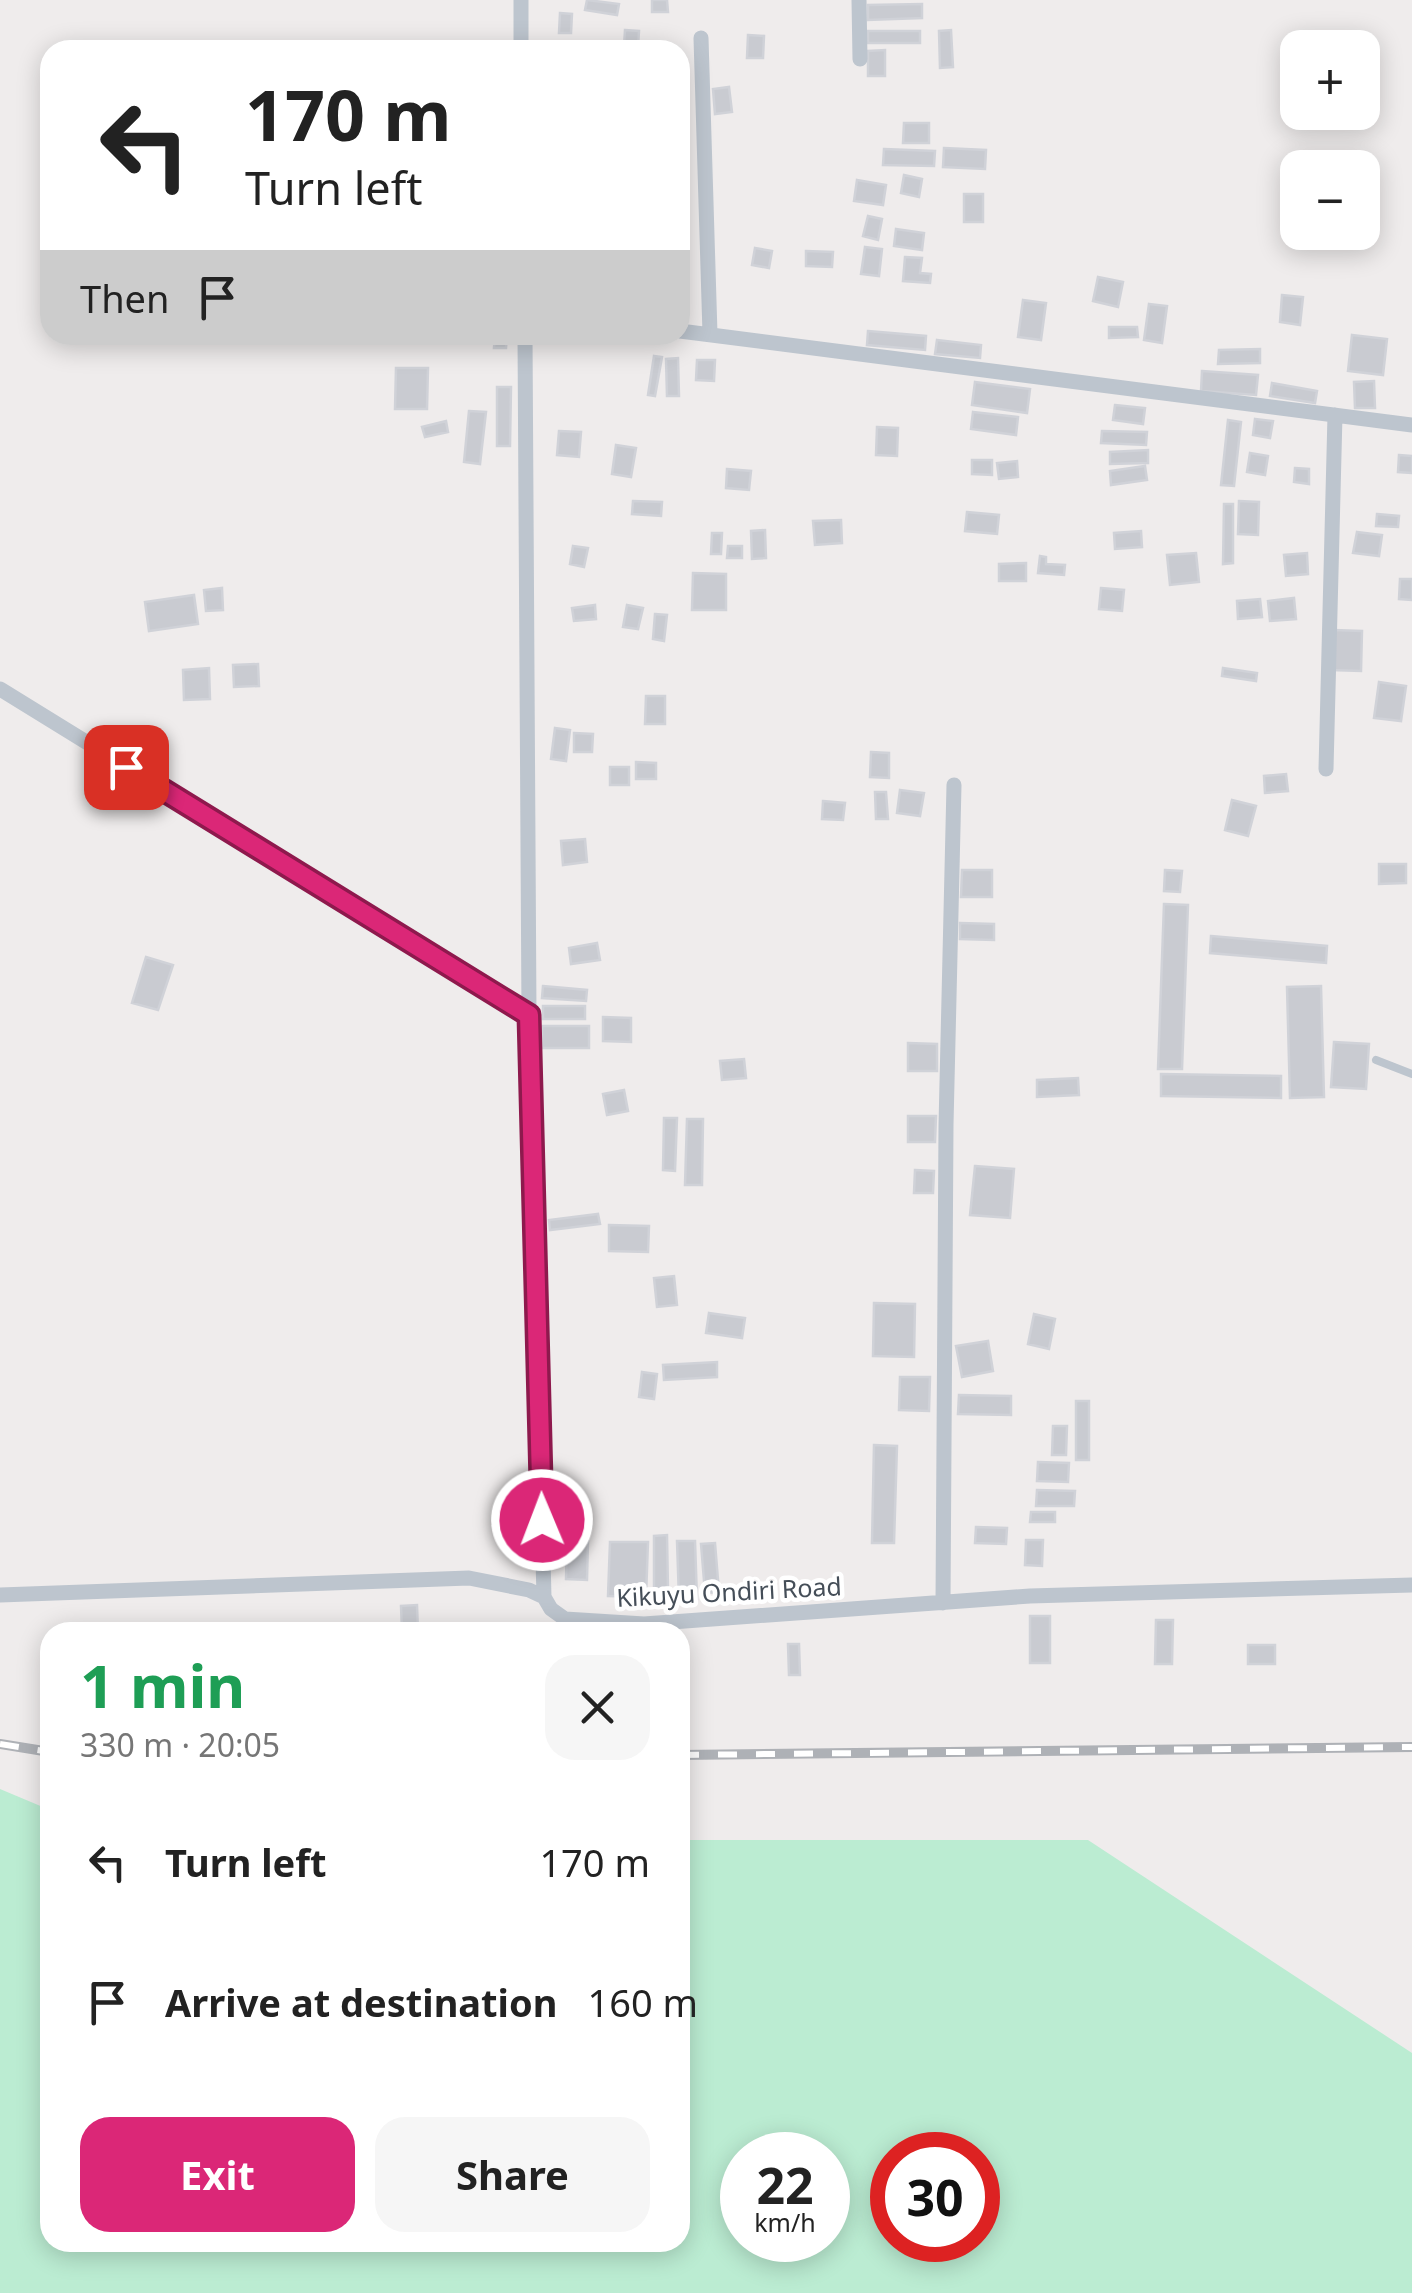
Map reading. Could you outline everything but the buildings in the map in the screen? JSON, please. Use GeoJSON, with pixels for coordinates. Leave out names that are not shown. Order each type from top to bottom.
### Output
{"type":"FeatureCollection","features":[{"type":"Feature","properties":{"kind":"street"},"geometry":{"type":"LineString","coordinates":[[521,0],[522,40]]}},
{"type":"Feature","properties":{"kind":"street"},"geometry":{"type":"LineString","coordinates":[[859,0],[860,59]]}},
{"type":"Feature","properties":{"kind":"street"},"geometry":{"type":"LineString","coordinates":[[702,38],[710,334]]}},
{"type":"Feature","properties":{"kind":"street"},"geometry":{"type":"LineString","coordinates":[[690,331],[1412,424]]}},
{"type":"Feature","properties":{"kind":"street"},"geometry":{"type":"LineString","coordinates":[[525,345],[529,1015],[544,1597]]}},
{"type":"Feature","properties":{"kind":"street"},"geometry":{"type":"LineString","coordinates":[[1326,769],[1335,415]]}},
{"type":"Feature","properties":{"kind":"street"},"geometry":{"type":"LineString","coordinates":[[0,689],[529,1015]]}},
{"type":"Feature","properties":{"kind":"street"},"geometry":{"type":"LineString","coordinates":[[944,1604],[946,1125],[954,785]]}},
{"type":"Feature","properties":{"kind":"street","name":"Kikuyu Ondiri Road"},"geometry":{"type":"LineString","coordinates":[[0,1596],[438,1578],[509,1584],[544,1597],[565,1619],[612,1622]]}},
{"type":"Feature","properties":{"kind":"street","name":"Kikuyu Ondiri Road"},"geometry":{"type":"LineString","coordinates":[[674,1622],[1030,1596],[1412,1585]]}},
{"type":"Feature","properties":{"kind":"lane"},"geometry":{"type":"LineString","coordinates":[[1376,1060],[1412,1074]]}},
{"type":"Feature","properties":{"kind":"green space"},"geometry":{"type":"Polygon","coordinates":[[[0,1789],[40,1806],[40,2252],[690,2252],[690,1840],[1088,1840],[1412,2053],[1412,2293],[0,2293],[0,1789]]]}},
{"type":"Feature","properties":{"kind":"railway"},"geometry":{"type":"LineString","coordinates":[[0,1744],[40,1750]]}},
{"type":"Feature","properties":{"kind":"railway"},"geometry":{"type":"LineString","coordinates":[[690,1755],[1412,1747]]}},
{"type":"Feature","properties":{"kind":"route"},"geometry":{"type":"LineString","coordinates":[[126,767],[529,1015],[542,1520]]}}]}
